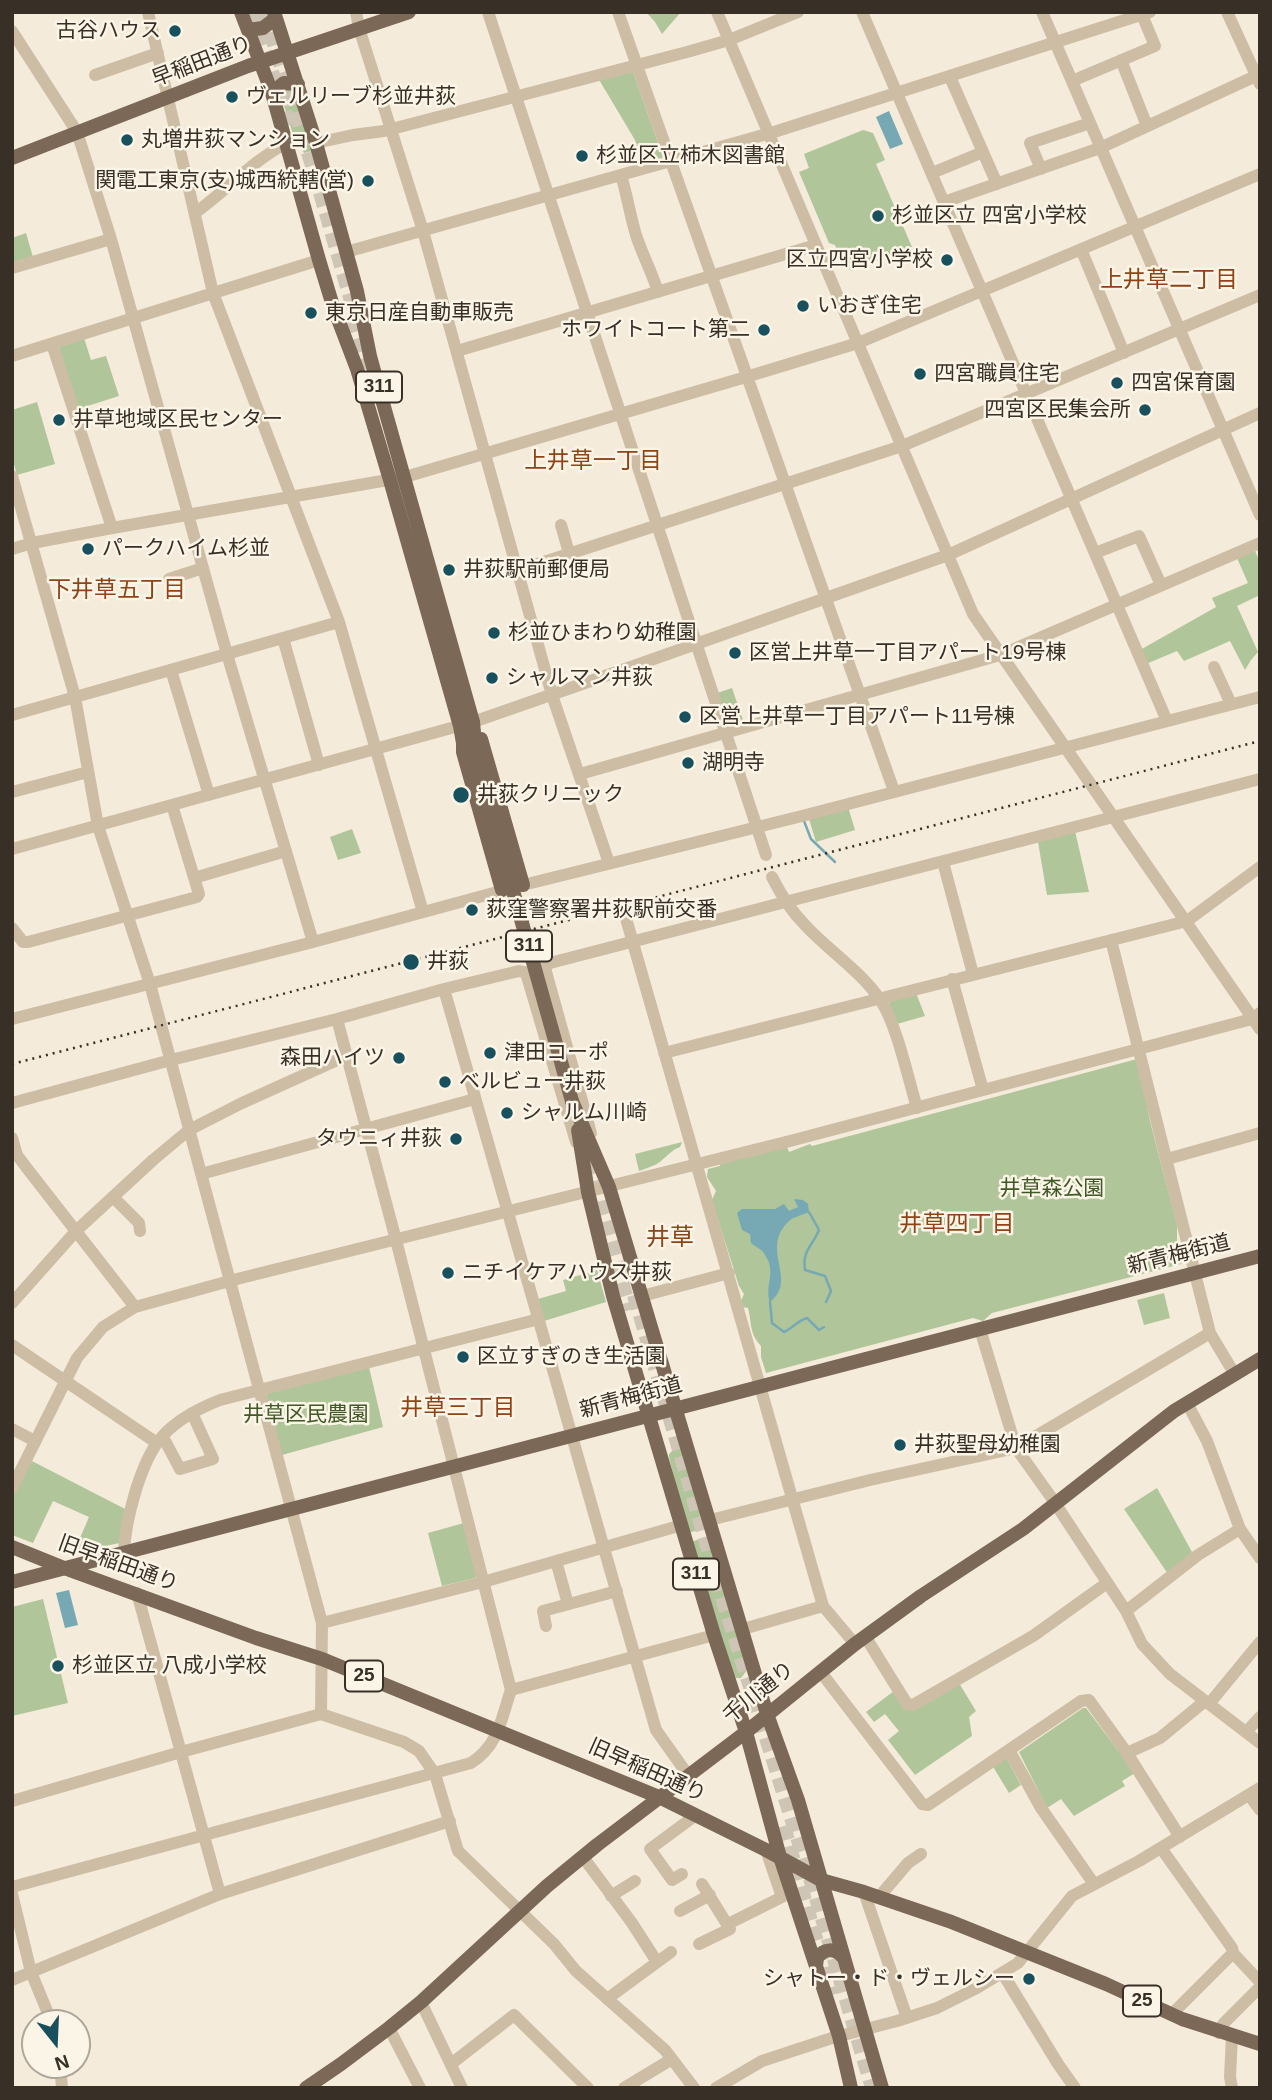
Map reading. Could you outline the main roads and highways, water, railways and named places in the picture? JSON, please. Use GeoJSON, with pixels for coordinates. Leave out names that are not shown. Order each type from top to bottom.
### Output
{"type":"FeatureCollection","features":[{"type":"Feature","properties":{"kind":"main road","name":"311"},"geometry":{"type":"LineString","coordinates":[[241,12],[261,61],[288,143],[333,306],[398,478]]}},
{"type":"Feature","properties":{"kind":"main road","name":"早稲田通り"},"geometry":{"type":"LineString","coordinates":[[12,158],[261,61],[409,12]]}},
{"type":"Feature","properties":{"kind":"main road","name":"311"},"geometry":{"type":"LineString","coordinates":[[275,15],[317,143],[357,292],[406,509],[572,1101],[596,1227],[613,1296],[714,1635],[746,1732],[780,1857],[839,2036],[851,2088]]}},
{"type":"Feature","properties":{"kind":"main road"},"geometry":{"type":"LineString","coordinates":[[248,30],[263,28],[275,15]]}},
{"type":"Feature","properties":{"kind":"main road"},"geometry":{"type":"LineString","coordinates":[[272,93],[284,83],[298,84]]}},
{"type":"Feature","properties":{"kind":"main road"},"geometry":{"type":"LineString","coordinates":[[466,724],[481,740],[523,885]]}},
{"type":"Feature","properties":{"kind":"main road"},"geometry":{"type":"LineString","coordinates":[[466,724],[463,751],[502,890]]}},
{"type":"Feature","properties":{"kind":"main road","name":"311"},"geometry":{"type":"LineString","coordinates":[[572,1101],[608,1187],[619,1221],[743,1629],[752,1667],[821,1880],[882,2088]]}},
{"type":"Feature","properties":{"kind":"main road"},"geometry":{"type":"LineString","coordinates":[[596,1227],[607,1217],[619,1221]]}},
{"type":"Feature","properties":{"kind":"main road","name":"新青梅街道"},"geometry":{"type":"LineString","coordinates":[[12,1582],[1260,1256]]}},
{"type":"Feature","properties":{"kind":"main road","name":"千川通り"},"geometry":{"type":"LineString","coordinates":[[306,2088],[389,2028],[547,1886],[860,1640],[1004,1542],[1174,1411],[1260,1359]]}},
{"type":"Feature","properties":{"kind":"main road"},"geometry":{"type":"LineString","coordinates":[[661,1458],[663,1451],[672,1444],[680,1443],[687,1447]]}},
{"type":"Feature","properties":{"kind":"main road","name":"旧早稲田通り"},"geometry":{"type":"LineString","coordinates":[[12,1547],[256,1638],[322,1659],[659,1797],[821,1880],[949,1921],[1106,1984],[1172,2014],[1260,2044]]}},
{"type":"Feature","properties":{"kind":"main road"},"geometry":{"type":"LineString","coordinates":[[728,1679],[737,1684],[745,1682],[752,1675],[752,1667]]}},
{"type":"Feature","properties":{"kind":"main road"},"geometry":{"type":"LineString","coordinates":[[757,1774],[767,1760],[777,1759],[785,1764]]}},
{"type":"Feature","properties":{"kind":"main road"},"geometry":{"type":"LineString","coordinates":[[807,1936],[823,1941],[832,1934],[834,1927]]}},
{"type":"Feature","properties":{"kind":"main road"},"geometry":{"type":"LineString","coordinates":[[816,1966],[817,1958],[824,1951],[834,1951],[843,1957]]}},
{"type":"Feature","properties":{"kind":"main road"},"geometry":{"type":"LineString","coordinates":[[852,2067],[858,2088]]}},
{"type":"Feature","properties":{"kind":"water"},"geometry":{"type":"Polygon","coordinates":[[[889,111],[903,144],[890,149],[876,117],[889,111]]]}},
{"type":"Feature","properties":{"kind":"water"},"geometry":{"type":"Polygon","coordinates":[[[794,1199],[808,1204],[809,1212],[791,1220],[781,1232],[777,1253],[781,1284],[778,1293],[770,1302],[768,1261],[763,1252],[751,1243],[750,1234],[742,1230],[737,1213],[742,1209],[775,1209],[784,1204],[789,1211],[798,1207],[794,1199]]]}},
{"type":"Feature","properties":{"kind":"water"},"geometry":{"type":"Polygon","coordinates":[[[69,1590],[78,1625],[65,1628],[56,1593],[69,1590]]]}},
{"type":"Feature","properties":{"kind":"waterway"},"geometry":{"type":"LineString","coordinates":[[804,821],[811,839],[835,862]]}},
{"type":"Feature","properties":{"kind":"waterway"},"geometry":{"type":"LineString","coordinates":[[809,1212],[819,1230],[806,1253],[805,1270],[825,1276],[831,1291],[826,1302]]}},
{"type":"Feature","properties":{"kind":"waterway"},"geometry":{"type":"LineString","coordinates":[[770,1302],[772,1323],[784,1332],[807,1318],[819,1330],[824,1327]]}},
{"type":"Feature","properties":{"kind":"tunnel"},"geometry":{"type":"LineString","coordinates":[[252,12],[291,129]]}},
{"type":"Feature","properties":{"kind":"tunnel"},"geometry":{"type":"LineString","coordinates":[[264,12],[359,329]]}},
{"type":"Feature","properties":{"kind":"tunnel"},"geometry":{"type":"LineString","coordinates":[[349,319],[364,370]]}},
{"type":"Feature","properties":{"kind":"tunnel"},"geometry":{"type":"LineString","coordinates":[[588,1161],[630,1310]]}},
{"type":"Feature","properties":{"kind":"tunnel"},"geometry":{"type":"LineString","coordinates":[[634,1295],[720,1591],[872,2088]]}},
{"type":"Feature","properties":{"kind":"tunnel"},"geometry":{"type":"LineString","coordinates":[[784,1826],[832,1995]]}},
{"type":"Feature","properties":{"kind":"railway"},"geometry":{"type":"LineString","coordinates":[[12,1064],[1260,741]]}},
{"type":"Feature","properties":{"kind":"place","name":"古谷ハウス"},"geometry":{"type":"Point","coordinates":[175,31]}},
{"type":"Feature","properties":{"kind":"place","name":"ヴェルリーブ杉並井荻"},"geometry":{"type":"Point","coordinates":[232,97]}},
{"type":"Feature","properties":{"kind":"place","name":"丸増井荻マンション"},"geometry":{"type":"Point","coordinates":[127,140]}},
{"type":"Feature","properties":{"kind":"place","name":"杉並区立柿木図書館"},"geometry":{"type":"Point","coordinates":[582,156]}},
{"type":"Feature","properties":{"kind":"place","name":"関電工東京(支)城西統轄(営)"},"geometry":{"type":"Point","coordinates":[368,181]}},
{"type":"Feature","properties":{"kind":"place","name":"杉並区立 四宮小学校"},"geometry":{"type":"Point","coordinates":[878,216]}},
{"type":"Feature","properties":{"kind":"place","name":"区立四宮小学校"},"geometry":{"type":"Point","coordinates":[947,260]}},
{"type":"Feature","properties":{"kind":"place","name":"いおぎ住宅"},"geometry":{"type":"Point","coordinates":[803,306]}},
{"type":"Feature","properties":{"kind":"place","name":"東京日産自動車販売"},"geometry":{"type":"Point","coordinates":[311,313]}},
{"type":"Feature","properties":{"kind":"place","name":"ホワイトコート第二"},"geometry":{"type":"Point","coordinates":[764,330]}},
{"type":"Feature","properties":{"kind":"place","name":"四宮職員住宅"},"geometry":{"type":"Point","coordinates":[920,374]}},
{"type":"Feature","properties":{"kind":"place","name":"四宮保育園"},"geometry":{"type":"Point","coordinates":[1117,383]}},
{"type":"Feature","properties":{"kind":"place","name":"四宮区民集会所"},"geometry":{"type":"Point","coordinates":[1145,410]}},
{"type":"Feature","properties":{"kind":"place","name":"井草地域区民センター"},"geometry":{"type":"Point","coordinates":[59,420]}},
{"type":"Feature","properties":{"kind":"place","name":"パークハイム杉並"},"geometry":{"type":"Point","coordinates":[88,549]}},
{"type":"Feature","properties":{"kind":"place","name":"井荻駅前郵便局"},"geometry":{"type":"Point","coordinates":[449,570]}},
{"type":"Feature","properties":{"kind":"place","name":"杉並ひまわり幼稚園"},"geometry":{"type":"Point","coordinates":[494,633]}},
{"type":"Feature","properties":{"kind":"place","name":"区営上井草一丁目アパート19号棟"},"geometry":{"type":"Point","coordinates":[735,653]}},
{"type":"Feature","properties":{"kind":"place","name":"シャルマン井荻"},"geometry":{"type":"Point","coordinates":[492,678]}},
{"type":"Feature","properties":{"kind":"place","name":"区営上井草一丁目アパート11号棟"},"geometry":{"type":"Point","coordinates":[685,717]}},
{"type":"Feature","properties":{"kind":"place","name":"湖明寺"},"geometry":{"type":"Point","coordinates":[688,763]}},
{"type":"Feature","properties":{"kind":"place","name":"井荻クリニック"},"geometry":{"type":"Point","coordinates":[461,795]}},
{"type":"Feature","properties":{"kind":"place","name":"荻窪警察署井荻駅前交番"},"geometry":{"type":"Point","coordinates":[472,910]}},
{"type":"Feature","properties":{"kind":"place","name":"井荻"},"geometry":{"type":"Point","coordinates":[411,962]}},
{"type":"Feature","properties":{"kind":"place","name":"津田コーポ"},"geometry":{"type":"Point","coordinates":[490,1053]}},
{"type":"Feature","properties":{"kind":"place","name":"森田ハイツ"},"geometry":{"type":"Point","coordinates":[399,1058]}},
{"type":"Feature","properties":{"kind":"place","name":"ベルビュー井荻"},"geometry":{"type":"Point","coordinates":[445,1082]}},
{"type":"Feature","properties":{"kind":"place","name":"シャルム川崎"},"geometry":{"type":"Point","coordinates":[507,1113]}},
{"type":"Feature","properties":{"kind":"place","name":"タウニィ井荻"},"geometry":{"type":"Point","coordinates":[456,1139]}},
{"type":"Feature","properties":{"kind":"place","name":"ニチイケアハウス井荻"},"geometry":{"type":"Point","coordinates":[448,1273]}},
{"type":"Feature","properties":{"kind":"place","name":"区立すぎのき生活園"},"geometry":{"type":"Point","coordinates":[463,1357]}},
{"type":"Feature","properties":{"kind":"place","name":"井荻聖母幼稚園"},"geometry":{"type":"Point","coordinates":[900,1445]}},
{"type":"Feature","properties":{"kind":"place","name":"杉並区立 八成小学校"},"geometry":{"type":"Point","coordinates":[58,1666]}},
{"type":"Feature","properties":{"kind":"place","name":"シャトー・ド・ヴェルシー"},"geometry":{"type":"Point","coordinates":[1029,1979]}},
{"type":"Feature","properties":{"kind":"district","name":"上井草二丁目"},"geometry":{"type":"Point","coordinates":[1169,281]}},
{"type":"Feature","properties":{"kind":"district","name":"上井草一丁目"},"geometry":{"type":"Point","coordinates":[593,462]}},
{"type":"Feature","properties":{"kind":"district","name":"下井草五丁目"},"geometry":{"type":"Point","coordinates":[117,591]}},
{"type":"Feature","properties":{"kind":"district","name":"井草四丁目"},"geometry":{"type":"Point","coordinates":[957,1225]}},
{"type":"Feature","properties":{"kind":"district","name":"井草"},"geometry":{"type":"Point","coordinates":[670,1238]}},
{"type":"Feature","properties":{"kind":"district","name":"井草三丁目"},"geometry":{"type":"Point","coordinates":[458,1409]}},
{"type":"Feature","properties":{"kind":"park label","name":"井草森公園"},"geometry":{"type":"Point","coordinates":[1052,1189]}},
{"type":"Feature","properties":{"kind":"park label","name":"井草区民農園"},"geometry":{"type":"Point","coordinates":[306,1415]}}]}
